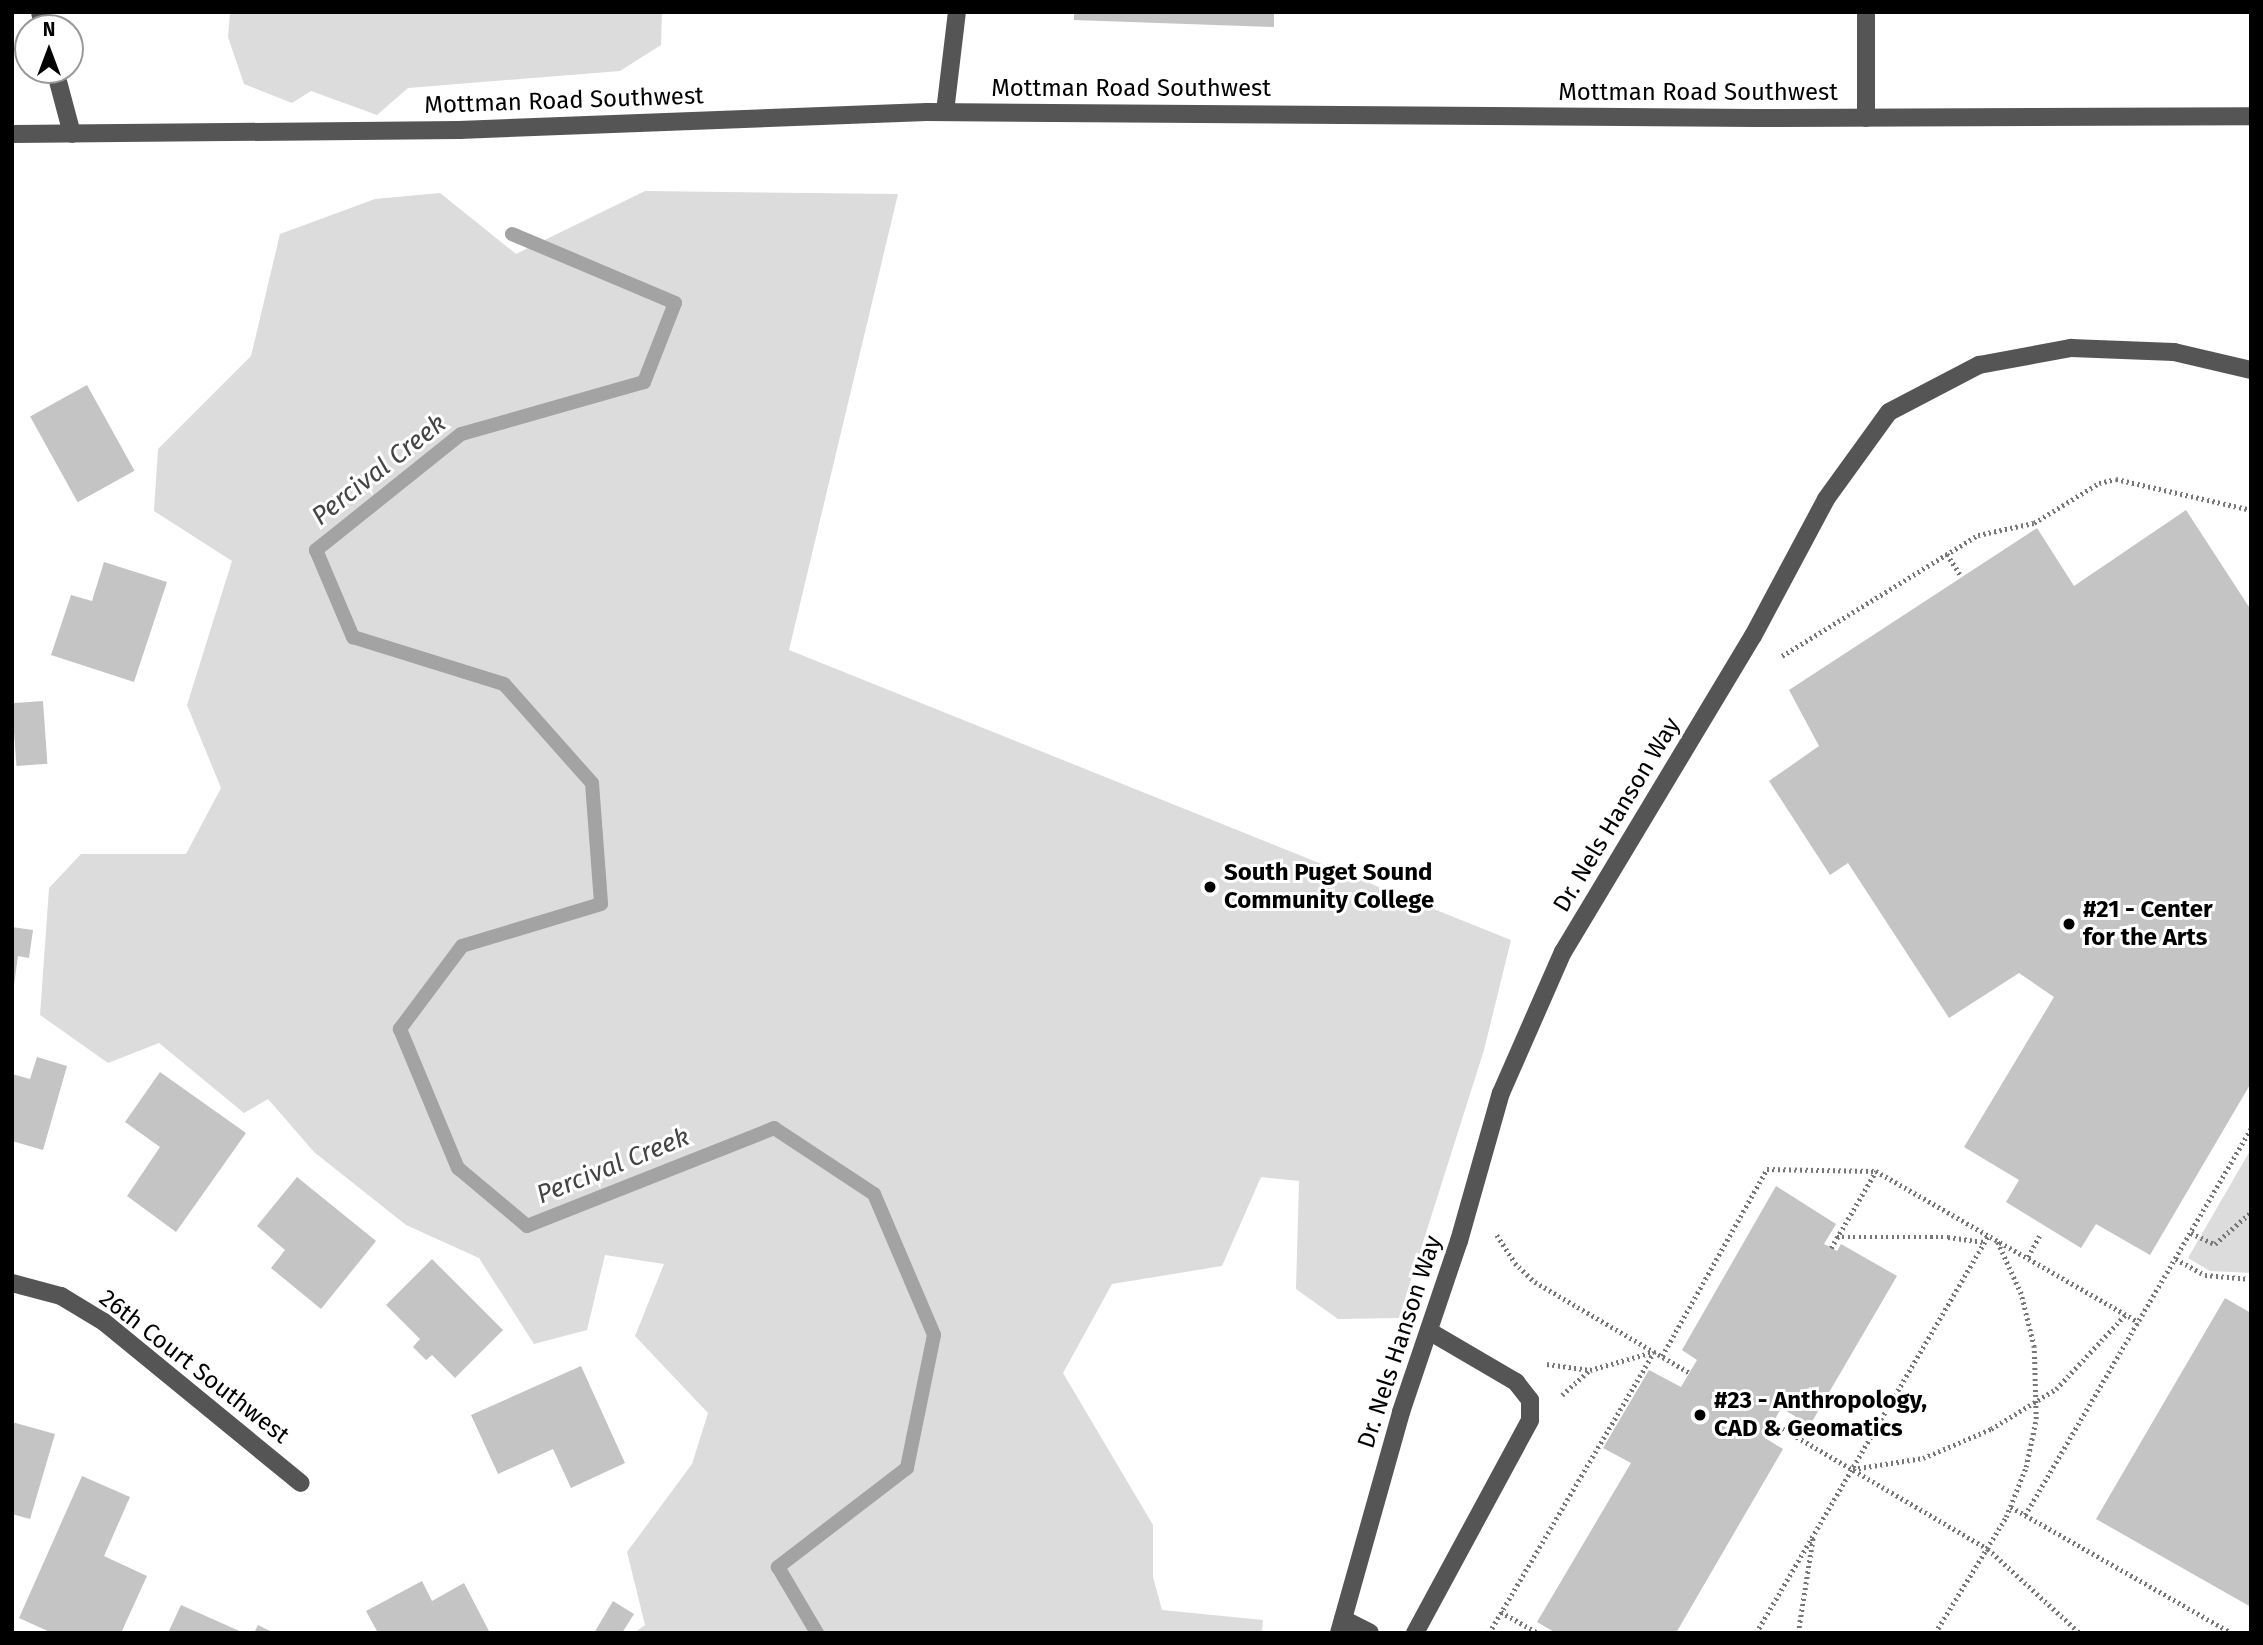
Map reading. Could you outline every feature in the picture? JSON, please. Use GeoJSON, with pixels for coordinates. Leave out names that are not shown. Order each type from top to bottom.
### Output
{"type":"FeatureCollection","features":[{"type":"Feature","properties":{"kind":"street"},"geometry":{"type":"LineString","coordinates":[[945,112],[957,12]]}},
{"type":"Feature","properties":{"kind":"street"},"geometry":{"type":"LineString","coordinates":[[1866,12],[1866,118]]}},
{"type":"Feature","properties":{"kind":"street"},"geometry":{"type":"LineString","coordinates":[[59,84],[72,134]]}},
{"type":"Feature","properties":{"kind":"street","name":"Mottman Road Southwest"},"geometry":{"type":"LineString","coordinates":[[12,134],[459,130],[945,112],[1866,118],[2251,116]]}},
{"type":"Feature","properties":{"kind":"street","name":"Dr. Nels Hanson Way"},"geometry":{"type":"LineString","coordinates":[[1341,1626],[1501,1093],[1563,952],[1753,636],[1826,499],[1889,412],[1979,365],[2071,348],[2174,352],[2251,370]]}},
{"type":"Feature","properties":{"kind":"street","name":"26th Court Southwest"},"geometry":{"type":"LineString","coordinates":[[12,1283],[61,1296],[104,1322],[301,1483]]}},
{"type":"Feature","properties":{"kind":"street"},"geometry":{"type":"LineString","coordinates":[[1415,1633],[1530,1420],[1530,1400],[1516,1382],[1429,1331]]}},
{"type":"Feature","properties":{"kind":"street"},"geometry":{"type":"LineString","coordinates":[[1341,1626],[1370,1633]]}},
{"type":"Feature","properties":{"kind":"path"},"geometry":{"type":"LineString","coordinates":[[1780,657],[1794,653],[1978,535],[2034,523],[2099,483],[2116,479],[2251,510]]}},
{"type":"Feature","properties":{"kind":"path"},"geometry":{"type":"LineString","coordinates":[[1947,554],[1962,577]]}},
{"type":"Feature","properties":{"kind":"path"},"geometry":{"type":"LineString","coordinates":[[2025,1515],[2251,1129]]}},
{"type":"Feature","properties":{"kind":"path"},"geometry":{"type":"LineString","coordinates":[[1662,1356],[1767,1169],[1875,1171],[1996,1237],[2139,1322]]}},
{"type":"Feature","properties":{"kind":"path"},"geometry":{"type":"LineString","coordinates":[[1831,1248],[1875,1171]]}},
{"type":"Feature","properties":{"kind":"path"},"geometry":{"type":"LineString","coordinates":[[2191,1233],[2215,1244],[2251,1212]]}},
{"type":"Feature","properties":{"kind":"path"},"geometry":{"type":"LineString","coordinates":[[1495,1232],[1515,1263],[1535,1282],[1689,1373]]}},
{"type":"Feature","properties":{"kind":"path"},"geometry":{"type":"LineString","coordinates":[[1756,1633],[1989,1234]]}},
{"type":"Feature","properties":{"kind":"path"},"geometry":{"type":"LineString","coordinates":[[2028,1257],[2039,1236]]}},
{"type":"Feature","properties":{"kind":"path"},"geometry":{"type":"LineString","coordinates":[[1837,1237],[1948,1237],[1984,1242]]}},
{"type":"Feature","properties":{"kind":"path"},"geometry":{"type":"LineString","coordinates":[[1935,1633],[2011,1507],[2026,1467],[2037,1402],[2028,1319],[1996,1237]]}},
{"type":"Feature","properties":{"kind":"path"},"geometry":{"type":"LineString","coordinates":[[2176,1259],[2205,1275],[2251,1279]]}},
{"type":"Feature","properties":{"kind":"path"},"geometry":{"type":"LineString","coordinates":[[1852,1469],[1946,1450],[2037,1402],[2075,1372],[2126,1314]]}},
{"type":"Feature","properties":{"kind":"path"},"geometry":{"type":"LineString","coordinates":[[1557,1406],[1570,1385],[1590,1370],[1654,1352]]}},
{"type":"Feature","properties":{"kind":"path"},"geometry":{"type":"LineString","coordinates":[[1489,1633],[1654,1352]]}},
{"type":"Feature","properties":{"kind":"path"},"geometry":{"type":"LineString","coordinates":[[1536,1361],[1590,1370]]}},
{"type":"Feature","properties":{"kind":"path"},"geometry":{"type":"LineString","coordinates":[[1773,1423],[1988,1549],[2080,1633]]}},
{"type":"Feature","properties":{"kind":"path"},"geometry":{"type":"LineString","coordinates":[[2011,1507],[2232,1633]]}},
{"type":"Feature","properties":{"kind":"path"},"geometry":{"type":"LineString","coordinates":[[1798,1633],[1814,1533]]}},
{"type":"Feature","properties":{"kind":"path"},"geometry":{"type":"LineString","coordinates":[[1501,1612],[1538,1633]]}},
{"type":"Feature","properties":{"kind":"shaded area"},"geometry":{"type":"Polygon","coordinates":[[[230,12],[662,12],[661,45],[620,71],[408,88],[377,115],[311,91],[292,103],[244,84],[228,37],[230,12]]]}},
{"type":"Feature","properties":{"kind":"shaded area"},"geometry":{"type":"Polygon","coordinates":[[[645,191],[898,194],[789,650],[1511,940],[1484,1050],[1399,1318],[1338,1319],[1296,1289],[1299,1181],[1261,1177],[1222,1266],[1112,1284],[1063,1373],[1153,1525],[1153,1577],[1162,1610],[1263,1620],[1262,1633],[634,1633],[645,1625],[627,1552],[692,1464],[708,1413],[635,1336],[664,1264],[605,1255],[587,1330],[534,1344],[479,1258],[406,1225],[314,1152],[268,1099],[244,1113],[159,1043],[108,1063],[40,1015],[49,888],[81,854],[186,854],[221,788],[187,705],[232,561],[154,511],[158,449],[251,356],[280,234],[375,199],[440,193],[516,254],[645,191]]]}},
{"type":"Feature","properties":{"kind":"shaded area"},"geometry":{"type":"Polygon","coordinates":[[[2251,1149],[2251,1273],[2210,1271],[2188,1258],[2251,1149]]]}},
{"type":"Feature","properties":{"kind":"building"},"geometry":{"type":"Polygon","coordinates":[[[1074,12],[1274,12],[1274,27],[1074,20],[1074,12]]]}},
{"type":"Feature","properties":{"kind":"building"},"geometry":{"type":"Polygon","coordinates":[[[87,385],[135,471],[78,502],[30,417],[87,385]]]}},
{"type":"Feature","properties":{"kind":"building","name":"#21 - Center for the Arts"},"geometry":{"type":"Polygon","coordinates":[[[2186,510],[2251,610],[2251,1083],[2150,1255],[2096,1224],[2081,1248],[2006,1202],[2019,1180],[1964,1147],[2054,997],[2019,973],[1949,1018],[1848,863],[1830,875],[1769,781],[1819,746],[1789,690],[2037,528],[2074,586],[2186,510]]]}},
{"type":"Feature","properties":{"kind":"building"},"geometry":{"type":"Polygon","coordinates":[[[104,562],[167,582],[134,682],[51,655],[71,595],[92,601],[104,562]]]}},
{"type":"Feature","properties":{"kind":"building"},"geometry":{"type":"Polygon","coordinates":[[[43,701],[47,764],[16,766],[12,703],[43,701]]]}},
{"type":"Feature","properties":{"kind":"building"},"geometry":{"type":"Polygon","coordinates":[[[12,927],[33,930],[29,958],[18,956],[14,985],[12,927]]]}},
{"type":"Feature","properties":{"kind":"building"},"geometry":{"type":"Polygon","coordinates":[[[37,1057],[67,1066],[43,1150],[12,1141],[12,1074],[30,1079],[37,1057]]]}},
{"type":"Feature","properties":{"kind":"building"},"geometry":{"type":"Polygon","coordinates":[[[160,1072],[246,1133],[176,1232],[127,1196],[160,1147],[125,1122],[160,1072]]]}},
{"type":"Feature","properties":{"kind":"building"},"geometry":{"type":"Polygon","coordinates":[[[297,1177],[376,1241],[321,1309],[271,1268],[285,1250],[257,1226],[297,1177]]]}},
{"type":"Feature","properties":{"kind":"building","name":"#23 - Anthropology, CAD & Geomatics"},"geometry":{"type":"Polygon","coordinates":[[[1776,1186],[1836,1224],[1824,1244],[1837,1251],[1841,1244],[1897,1276],[1810,1425],[1781,1408],[1765,1438],[1783,1449],[1676,1633],[1556,1633],[1537,1622],[1631,1463],[1603,1448],[1649,1370],[1681,1387],[1697,1360],[1682,1350],[1776,1186]]]}},
{"type":"Feature","properties":{"kind":"building"},"geometry":{"type":"Polygon","coordinates":[[[432,1259],[503,1330],[455,1378],[432,1355],[426,1360],[413,1347],[420,1339],[386,1305],[432,1259]]]}},
{"type":"Feature","properties":{"kind":"building"},"geometry":{"type":"Polygon","coordinates":[[[2225,1298],[2251,1313],[2251,1607],[2096,1519],[2225,1298]]]}},
{"type":"Feature","properties":{"kind":"building"},"geometry":{"type":"Polygon","coordinates":[[[581,1366],[625,1463],[571,1488],[553,1449],[498,1474],[471,1415],[581,1366]]]}},
{"type":"Feature","properties":{"kind":"building"},"geometry":{"type":"Polygon","coordinates":[[[12,1422],[55,1434],[30,1519],[12,1514],[12,1422]]]}},
{"type":"Feature","properties":{"kind":"building"},"geometry":{"type":"Polygon","coordinates":[[[82,1476],[130,1497],[104,1556],[147,1576],[121,1633],[52,1633],[19,1618],[82,1476]]]}},
{"type":"Feature","properties":{"kind":"building"},"geometry":{"type":"Polygon","coordinates":[[[422,1581],[432,1601],[464,1583],[490,1633],[378,1633],[366,1611],[422,1581]]]}},
{"type":"Feature","properties":{"kind":"building"},"geometry":{"type":"Polygon","coordinates":[[[613,1601],[634,1614],[622,1633],[594,1633],[613,1601]]]}},
{"type":"Feature","properties":{"kind":"building"},"geometry":{"type":"Polygon","coordinates":[[[181,1605],[244,1633],[168,1633],[181,1605]]]}},
{"type":"Feature","properties":{"kind":"building"},"geometry":{"type":"Polygon","coordinates":[[[258,1625],[274,1633],[254,1633],[258,1625]]]}},
{"type":"Feature","properties":{"kind":"waterway","name":"Percival Creek"},"geometry":{"type":"LineString","coordinates":[[512,234],[675,303],[644,382],[461,434],[316,550],[353,637],[504,684],[592,783],[601,904],[462,946],[400,1029],[458,1168],[527,1226],[774,1128],[874,1194],[934,1335],[907,1468],[778,1567],[817,1633]]}},
{"type":"Feature","properties":{"kind":"place","name":"South Puget Sound Community College"},"geometry":{"type":"Point","coordinates":[1210,887]}},
{"type":"Feature","properties":{"kind":"place","name":"#21 - Center for the Arts"},"geometry":{"type":"Point","coordinates":[2069,924]}},
{"type":"Feature","properties":{"kind":"place","name":"#23 - Anthropology, CAD & Geomatics"},"geometry":{"type":"Point","coordinates":[1700,1415]}}]}
